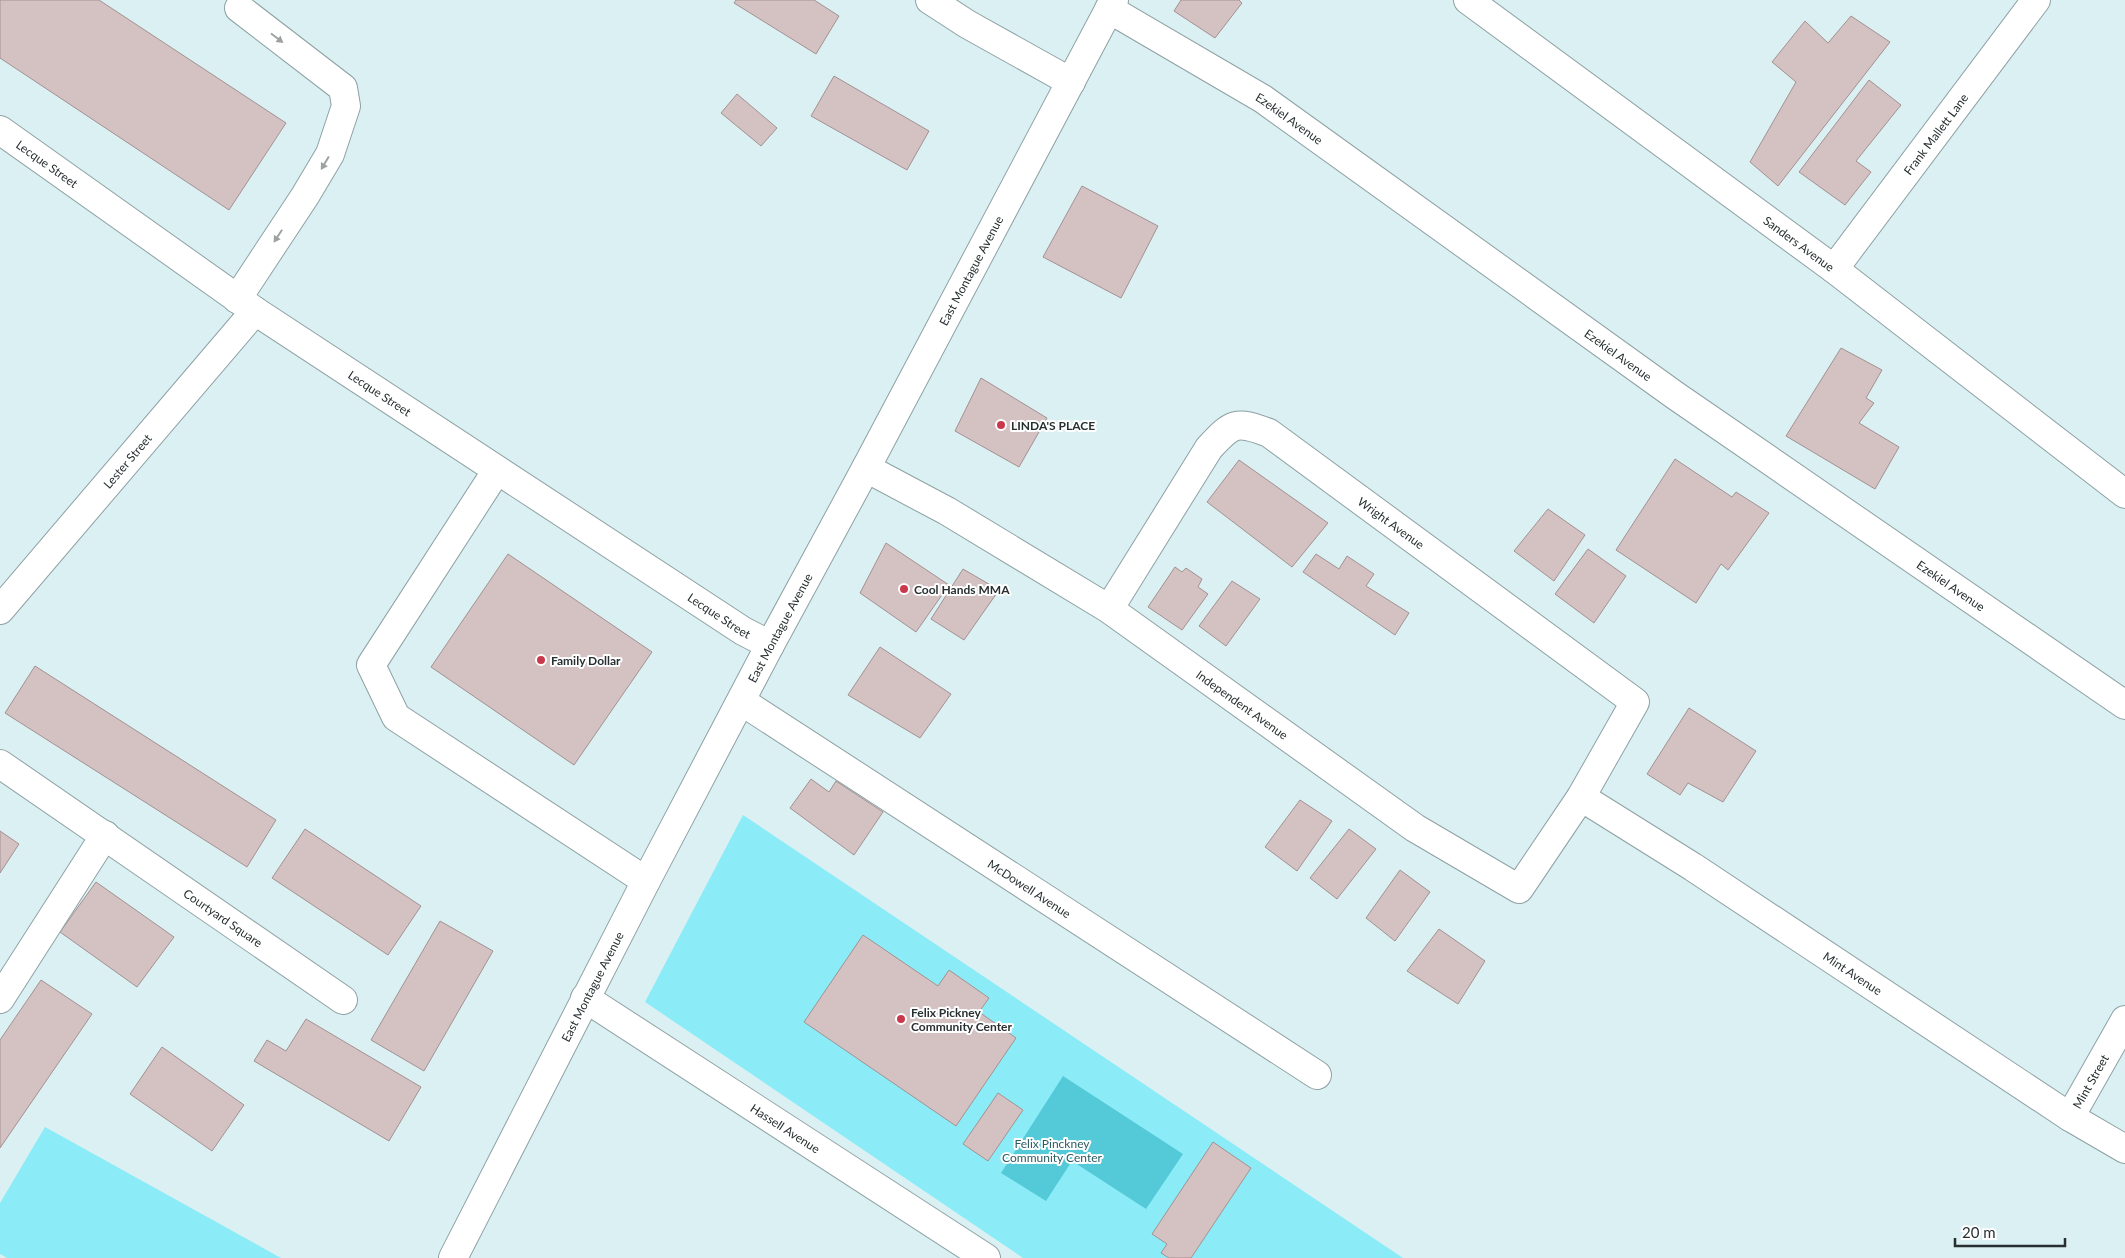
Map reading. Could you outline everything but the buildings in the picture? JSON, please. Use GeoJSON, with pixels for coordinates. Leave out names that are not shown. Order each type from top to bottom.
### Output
{"type":"FeatureCollection","features":[{"type":"Feature","properties":{"kind":"street"},"geometry":{"type":"LineString","coordinates":[[930,0],[967,24],[1071,82]]}},
{"type":"Feature","properties":{"kind":"street","name":"Sanders Avenue"},"geometry":{"type":"LineString","coordinates":[[1468,0],[1834,269],[2125,494]]}},
{"type":"Feature","properties":{"kind":"street","name":"Frank Mallett Lane"},"geometry":{"type":"LineString","coordinates":[[1834,269],[2036,0]]}},
{"type":"Feature","properties":{"kind":"street","name":"Lester Street"},"geometry":{"type":"LineString","coordinates":[[0,610],[246,305],[330,154],[346,106],[343,88],[238,3]]}},
{"type":"Feature","properties":{"kind":"street","name":"East Montague Avenue"},"geometry":{"type":"LineString","coordinates":[[453,1258],[646,881],[770,645],[1112,4]]}},
{"type":"Feature","properties":{"kind":"street","name":"Ezekiel Avenue"},"geometry":{"type":"LineString","coordinates":[[1112,4],[1263,99],[1676,396],[2125,705]]}},
{"type":"Feature","properties":{"kind":"street","name":"Lecque Street"},"geometry":{"type":"LineString","coordinates":[[0,130],[246,305],[743,631],[770,645]]}},
{"type":"Feature","properties":{"kind":"street","name":"Wright Avenue"},"geometry":{"type":"LineString","coordinates":[[1109,609],[1209,448],[1228,428],[1248,425],[1269,433],[1635,702],[1581,797]]}},
{"type":"Feature","properties":{"kind":"street","name":"Independent Avenue"},"geometry":{"type":"LineString","coordinates":[[866,468],[947,511],[1109,609],[1415,828],[1519,889],[1581,797]]}},
{"type":"Feature","properties":{"kind":"street"},"geometry":{"type":"LineString","coordinates":[[497,470],[371,665],[396,717],[646,881]]}},
{"type":"Feature","properties":{"kind":"street","name":"McDowell Avenue"},"geometry":{"type":"LineString","coordinates":[[741,701],[1317,1075]]}},
{"type":"Feature","properties":{"kind":"street","name":"Courtyard Square"},"geometry":{"type":"LineString","coordinates":[[0,764],[343,1000]]}},
{"type":"Feature","properties":{"kind":"street","name":"Mint Avenue"},"geometry":{"type":"LineString","coordinates":[[1581,797],[1693,866],[2070,1117],[2125,1149]]}},
{"type":"Feature","properties":{"kind":"street"},"geometry":{"type":"LineString","coordinates":[[0,999],[105,835]]}},
{"type":"Feature","properties":{"kind":"street","name":"Hassell Avenue"},"geometry":{"type":"LineString","coordinates":[[586,998],[986,1258]]}},
{"type":"Feature","properties":{"kind":"street","name":"Mint Street"},"geometry":{"type":"LineString","coordinates":[[2070,1117],[2125,1020]]}},
{"type":"Feature","properties":{"kind":"green space","name":"Felix Pinckney Community Center"},"geometry":{"type":"Polygon","coordinates":[[[743,815],[1403,1258],[1023,1258],[645,1002],[743,815]]]}},
{"type":"Feature","properties":{"kind":"green space"},"geometry":{"type":"Polygon","coordinates":[[[45,1127],[281,1258],[7,1258],[0,1254],[0,1203],[45,1127]]]}},
{"type":"Feature","properties":{"kind":"shaded area"},"geometry":{"type":"Polygon","coordinates":[[[1063,1076],[1183,1154],[1146,1209],[1072,1161],[1046,1201],[1001,1173],[1063,1076]]]}},
{"type":"Feature","properties":{"kind":"place","name":"LINDA'S PLACE"},"geometry":{"type":"Point","coordinates":[1001,425]}},
{"type":"Feature","properties":{"kind":"place","name":"Cool Hands MMA"},"geometry":{"type":"Point","coordinates":[904,589]}},
{"type":"Feature","properties":{"kind":"place","name":"Family Dollar"},"geometry":{"type":"Point","coordinates":[541,660]}},
{"type":"Feature","properties":{"kind":"place","name":"Felix Pickney Community Center"},"geometry":{"type":"Point","coordinates":[901,1019]}}]}
